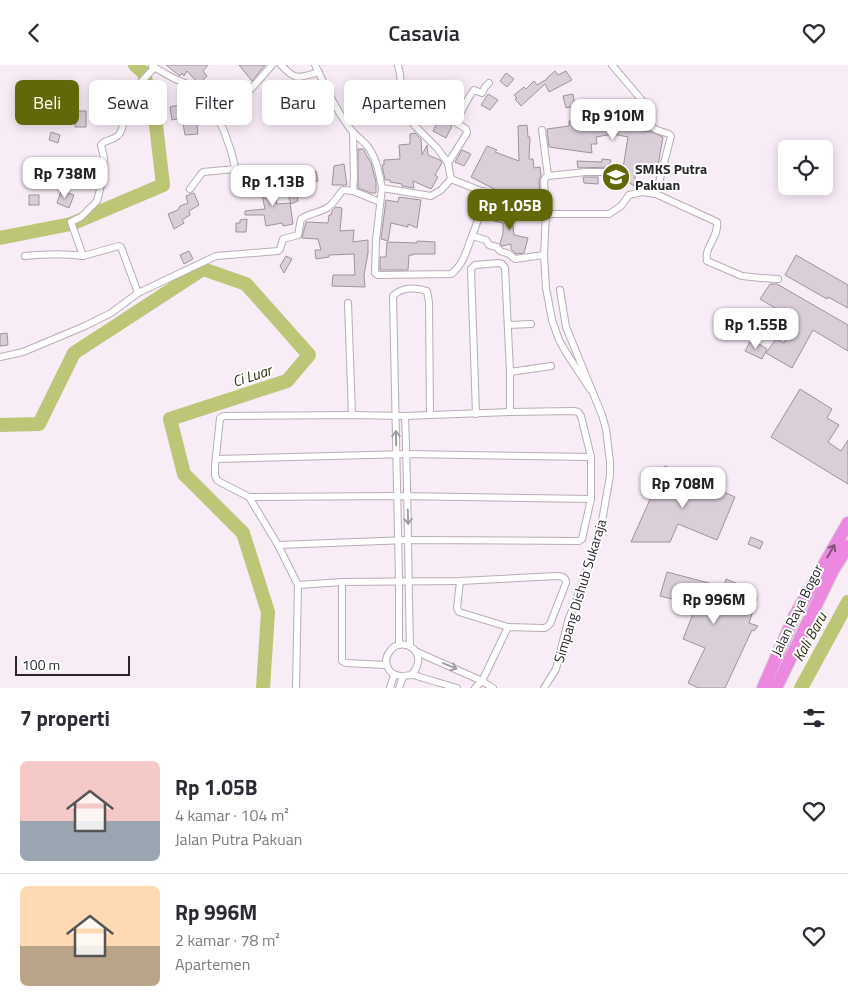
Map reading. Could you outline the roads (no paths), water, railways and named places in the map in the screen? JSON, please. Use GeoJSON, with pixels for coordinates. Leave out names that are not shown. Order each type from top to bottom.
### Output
{"type":"FeatureCollection","features":[{"type":"Feature","properties":{"kind":"highway","name":"Jalan Raya Bogor"},"geometry":{"type":"LineString","coordinates":[[763,688],[794,617],[848,523]]}},
{"type":"Feature","properties":{"kind":"highway","name":"Jalan Raya Bogor"},"geometry":{"type":"LineString","coordinates":[[776,688],[833,570],[848,546]]}},
{"type":"Feature","properties":{"kind":"street"},"geometry":{"type":"LineString","coordinates":[[252,88],[272,65]]}},
{"type":"Feature","properties":{"kind":"street"},"geometry":{"type":"LineString","coordinates":[[281,65],[292,76],[300,77],[319,72]]}},
{"type":"Feature","properties":{"kind":"street"},"geometry":{"type":"LineString","coordinates":[[315,65],[329,95],[352,132],[362,140],[372,153],[377,166],[382,188],[376,240],[375,273],[378,275],[453,273],[463,260],[470,245],[484,191]]}},
{"type":"Feature","properties":{"kind":"street"},"geometry":{"type":"LineString","coordinates":[[398,65],[402,102],[407,114],[415,126],[437,148],[448,163],[451,179]]}},
{"type":"Feature","properties":{"kind":"street"},"geometry":{"type":"LineString","coordinates":[[612,65],[646,105],[647,120],[650,126],[657,131],[671,136],[656,193]]}},
{"type":"Feature","properties":{"kind":"street"},"geometry":{"type":"LineString","coordinates":[[142,80],[152,68],[178,80]]}},
{"type":"Feature","properties":{"kind":"street"},"geometry":{"type":"LineString","coordinates":[[448,163],[467,133],[466,129],[455,122],[474,90],[482,93],[489,83]]}},
{"type":"Feature","properties":{"kind":"street"},"geometry":{"type":"LineString","coordinates":[[82,254],[71,223],[81,217],[97,201],[104,157],[101,145],[104,141],[118,137],[122,125]]}},
{"type":"Feature","properties":{"kind":"street"},"geometry":{"type":"LineString","coordinates":[[221,125],[228,141],[237,173],[254,174],[258,187]]}},
{"type":"Feature","properties":{"kind":"street"},"geometry":{"type":"LineString","coordinates":[[542,130],[548,176]]}},
{"type":"Feature","properties":{"kind":"street"},"geometry":{"type":"LineString","coordinates":[[352,132],[353,191]]}},
{"type":"Feature","properties":{"kind":"street"},"geometry":{"type":"LineString","coordinates":[[190,189],[203,172],[236,169]]}},
{"type":"Feature","properties":{"kind":"street"},"geometry":{"type":"LineString","coordinates":[[594,394],[567,354],[554,328],[546,288],[544,180],[548,176],[608,172]]}},
{"type":"Feature","properties":{"kind":"street"},"geometry":{"type":"LineString","coordinates":[[382,188],[431,196],[441,190],[451,179]]}},
{"type":"Feature","properties":{"kind":"street"},"geometry":{"type":"LineString","coordinates":[[451,179],[492,195],[526,204],[546,216],[609,214],[621,206],[629,195],[642,191],[656,193],[717,222],[718,229],[706,254],[707,261],[742,275],[778,279]]}},
{"type":"Feature","properties":{"kind":"street"},"geometry":{"type":"LineString","coordinates":[[0,357],[22,352],[85,326],[111,313],[138,293],[216,256],[278,251],[283,239],[297,237],[300,222],[304,217],[327,208],[346,189],[380,202]]}},
{"type":"Feature","properties":{"kind":"street"},"geometry":{"type":"LineString","coordinates":[[472,236],[486,240],[489,245],[497,247],[500,251],[509,254],[515,259],[544,255]]}},
{"type":"Feature","properties":{"kind":"street"},"geometry":{"type":"LineString","coordinates":[[25,256],[50,253],[82,254],[121,246],[138,293]]}},
{"type":"Feature","properties":{"kind":"street"},"geometry":{"type":"LineString","coordinates":[[476,414],[471,269],[475,265],[499,263],[502,263],[504,266],[510,372],[510,412]]}},
{"type":"Feature","properties":{"kind":"street"},"geometry":{"type":"LineString","coordinates":[[398,645],[399,581],[393,296],[395,293],[412,288],[427,291],[429,302],[430,415]]}},
{"type":"Feature","properties":{"kind":"street","name":"Simpang Dishub Sukaraja"},"geometry":{"type":"LineString","coordinates":[[544,688],[556,669],[568,621],[600,532],[610,476],[606,429],[594,394],[566,327],[560,291]]}},
{"type":"Feature","properties":{"kind":"street"},"geometry":{"type":"LineString","coordinates":[[348,303],[352,415]]}},
{"type":"Feature","properties":{"kind":"street"},"geometry":{"type":"LineString","coordinates":[[508,325],[530,324]]}},
{"type":"Feature","properties":{"kind":"street"},"geometry":{"type":"LineString","coordinates":[[510,372],[551,365]]}},
{"type":"Feature","properties":{"kind":"street"},"geometry":{"type":"LineString","coordinates":[[278,545],[408,540],[577,541],[582,539],[591,499],[591,457],[581,415],[578,412],[510,412],[405,416],[222,417],[219,420],[215,475],[217,480],[248,497],[397,496],[591,499]]}},
{"type":"Feature","properties":{"kind":"street"},"geometry":{"type":"LineString","coordinates":[[405,416],[410,646]]}},
{"type":"Feature","properties":{"kind":"street"},"geometry":{"type":"LineString","coordinates":[[216,459],[396,454],[591,457]]}},
{"type":"Feature","properties":{"kind":"street"},"geometry":{"type":"LineString","coordinates":[[248,497],[278,545],[298,585],[296,688]]}},
{"type":"Feature","properties":{"kind":"street"},"geometry":{"type":"LineString","coordinates":[[298,585],[342,582],[460,581],[558,576],[566,579],[548,625],[542,629],[508,627],[459,612],[457,608],[460,581]]}},
{"type":"Feature","properties":{"kind":"street"},"geometry":{"type":"LineString","coordinates":[[342,582],[342,661],[346,663],[386,665]]}},
{"type":"Feature","properties":{"kind":"street"},"geometry":{"type":"LineString","coordinates":[[475,688],[482,681],[508,627]]}},
{"type":"Feature","properties":{"kind":"street"},"geometry":{"type":"LineString","coordinates":[[457,688],[411,675],[403,677],[394,675],[386,665],[386,656],[391,649],[404,644],[493,688]]}},
{"type":"Feature","properties":{"kind":"street"},"geometry":{"type":"LineString","coordinates":[[411,675],[417,669],[419,660],[417,652]]}},
{"type":"Feature","properties":{"kind":"street"},"geometry":{"type":"LineString","coordinates":[[390,688],[394,675]]}},
{"type":"Feature","properties":{"kind":"street"},"geometry":{"type":"LineString","coordinates":[[399,688],[403,677]]}},
{"type":"Feature","properties":{"kind":"waterway","name":"Ci Luar"},"geometry":{"type":"LineString","coordinates":[[0,238],[71,224],[163,185],[156,125],[144,73],[135,65]]}},
{"type":"Feature","properties":{"kind":"waterway","name":"Ci Luar"},"geometry":{"type":"LineString","coordinates":[[0,425],[39,424],[74,353],[203,269],[246,284],[309,355],[287,381],[170,419],[184,474],[243,533],[268,612],[263,688]]}},
{"type":"Feature","properties":{"kind":"waterway","name":"Kali Baru"},"geometry":{"type":"LineString","coordinates":[[801,688],[848,602]]}},
{"type":"Feature","properties":{"kind":"place","name":"SMKS Putra Pakuan"},"geometry":{"type":"Point","coordinates":[616,177]}}]}
